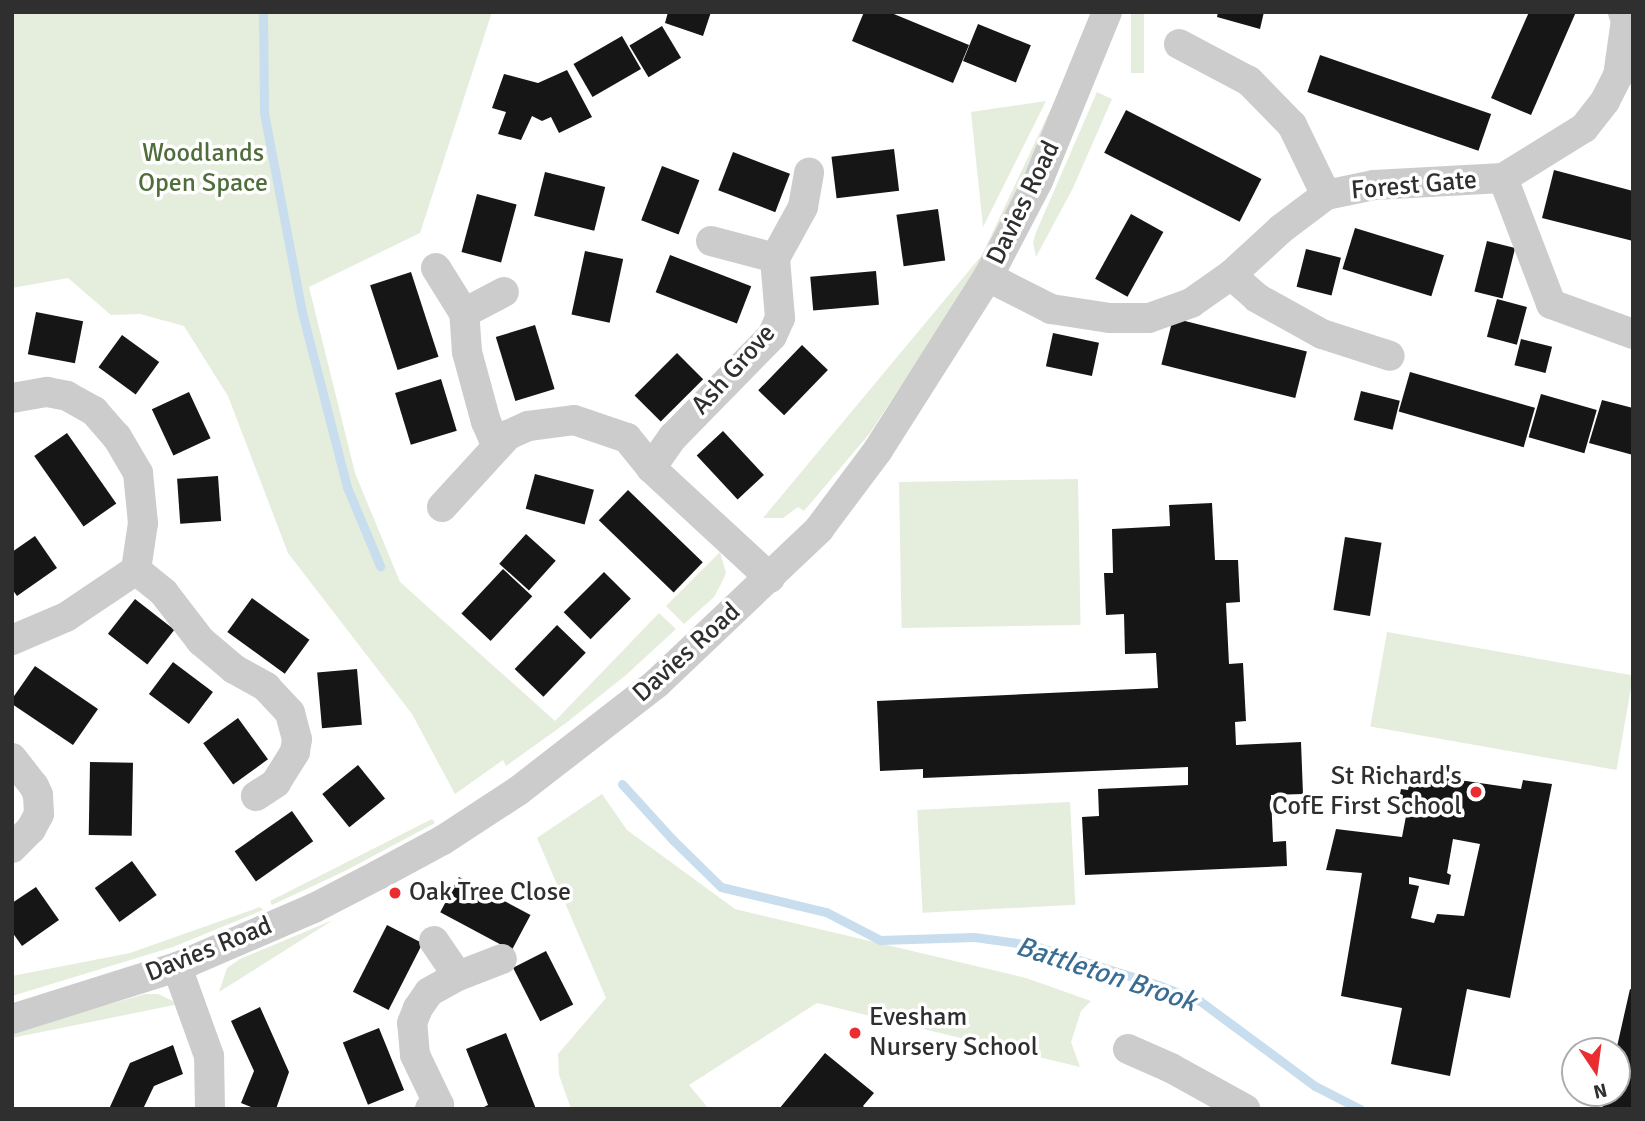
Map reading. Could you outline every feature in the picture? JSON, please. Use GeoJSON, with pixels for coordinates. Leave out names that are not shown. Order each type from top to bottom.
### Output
{"type":"FeatureCollection","features":[{"type":"Feature","properties":{"kind":"street","name":"Davies Road"},"geometry":{"type":"LineString","coordinates":[[12,1019],[177,967],[314,908],[378,875],[443,840],[518,791],[657,682],[819,529],[878,450],[988,277],[1038,181],[1107,12]]}},
{"type":"Feature","properties":{"kind":"street","name":"Forest Gate"},"geometry":{"type":"LineString","coordinates":[[988,277],[1051,309],[1121,318],[1149,317],[1191,303],[1231,275],[1281,229],[1326,195],[1374,185],[1474,182],[1503,177],[1584,128],[1605,101],[1618,76],[1627,17]]}},
{"type":"Feature","properties":{"kind":"street","name":"Forest Gate"},"geometry":{"type":"LineString","coordinates":[[1179,44],[1249,81],[1275,107],[1292,125],[1326,195]]}},
{"type":"Feature","properties":{"kind":"street"},"geometry":{"type":"LineString","coordinates":[[711,241],[775,258],[803,207],[810,173]]}},
{"type":"Feature","properties":{"kind":"street","name":"Forest Gate"},"geometry":{"type":"LineString","coordinates":[[1503,177],[1551,304],[1633,334]]}},
{"type":"Feature","properties":{"kind":"street","name":"Ash Grove"},"geometry":{"type":"LineString","coordinates":[[651,468],[673,437],[772,336],[780,318],[775,258]]}},
{"type":"Feature","properties":{"kind":"street"},"geometry":{"type":"LineString","coordinates":[[436,268],[464,313],[467,352],[486,422],[496,445]]}},
{"type":"Feature","properties":{"kind":"street"},"geometry":{"type":"LineString","coordinates":[[1231,275],[1257,298],[1322,334],[1390,356]]}},
{"type":"Feature","properties":{"kind":"street"},"geometry":{"type":"LineString","coordinates":[[464,313],[504,292]]}},
{"type":"Feature","properties":{"kind":"street"},"geometry":{"type":"LineString","coordinates":[[12,398],[47,392],[67,396],[94,411],[117,437],[138,473],[143,523],[136,570],[66,617],[12,640]]}},
{"type":"Feature","properties":{"kind":"street"},"geometry":{"type":"LineString","coordinates":[[442,507],[496,445],[528,426],[574,420],[627,439],[651,468],[770,578]]}},
{"type":"Feature","properties":{"kind":"street"},"geometry":{"type":"LineString","coordinates":[[136,570],[164,593],[201,641],[234,669],[266,687],[290,713],[297,739],[295,752],[276,783],[256,796]]}},
{"type":"Feature","properties":{"kind":"street"},"geometry":{"type":"LineString","coordinates":[[12,758],[34,786],[38,795],[39,814],[32,829],[12,848]]}},
{"type":"Feature","properties":{"kind":"street"},"geometry":{"type":"LineString","coordinates":[[434,940],[458,976]]}},
{"type":"Feature","properties":{"kind":"street"},"geometry":{"type":"LineString","coordinates":[[430,1109],[439,1105],[415,1055],[412,1023],[418,1008],[429,992],[458,976],[502,960]]}},
{"type":"Feature","properties":{"kind":"street"},"geometry":{"type":"LineString","coordinates":[[177,967],[209,1056],[211,1109]]}},
{"type":"Feature","properties":{"kind":"street"},"geometry":{"type":"LineString","coordinates":[[1128,1049],[1171,1068],[1245,1109]]}},
{"type":"Feature","properties":{"kind":"green space","name":"Woodlands Open Space"},"geometry":{"type":"Polygon","coordinates":[[[12,12],[492,12],[420,233],[309,287],[355,473],[400,582],[555,721],[659,613],[676,629],[626,675],[566,723],[506,766],[503,760],[455,794],[412,714],[288,553],[228,396],[184,326],[140,314],[111,315],[68,278],[12,288],[12,12]]]}},
{"type":"Feature","properties":{"kind":"green space"},"geometry":{"type":"Polygon","coordinates":[[[1131,12],[1144,12],[1144,73],[1131,73],[1131,12]]]}},
{"type":"Feature","properties":{"kind":"green space"},"geometry":{"type":"Polygon","coordinates":[[[1063,83],[1035,158],[985,257],[870,433],[804,511],[798,507],[783,518],[763,518],[982,255],[1063,83]]]}},
{"type":"Feature","properties":{"kind":"green space"},"geometry":{"type":"Polygon","coordinates":[[[1097,92],[1112,99],[1073,188],[1036,257],[1033,242],[1037,230],[1097,92]]]}},
{"type":"Feature","properties":{"kind":"green space"},"geometry":{"type":"Polygon","coordinates":[[[1046,101],[983,227],[971,112],[1046,101]]]}},
{"type":"Feature","properties":{"kind":"green space"},"geometry":{"type":"Polygon","coordinates":[[[1078,479],[1081,625],[902,628],[899,482],[1078,479]]]}},
{"type":"Feature","properties":{"kind":"green space"},"geometry":{"type":"Polygon","coordinates":[[[720,552],[726,573],[721,584],[714,597],[684,624],[666,606],[720,552]]]}},
{"type":"Feature","properties":{"kind":"green space"},"geometry":{"type":"Polygon","coordinates":[[[1387,632],[1633,675],[1617,770],[1370,727],[1387,632]]]}},
{"type":"Feature","properties":{"kind":"green space"},"geometry":{"type":"Polygon","coordinates":[[[602,794],[627,830],[735,909],[1026,978],[1091,1001],[1081,1011],[1071,1042],[1080,1067],[817,1003],[689,1085],[709,1109],[571,1109],[559,1075],[558,1054],[606,998],[537,838],[602,794]]]}},
{"type":"Feature","properties":{"kind":"green space"},"geometry":{"type":"Polygon","coordinates":[[[1070,802],[1075,905],[923,913],[917,810],[1070,802]]]}},
{"type":"Feature","properties":{"kind":"green space"},"geometry":{"type":"Polygon","coordinates":[[[432,819],[435,823],[345,871],[272,905],[270,901],[432,819]]]}},
{"type":"Feature","properties":{"kind":"green space"},"geometry":{"type":"Polygon","coordinates":[[[260,907],[263,910],[173,947],[12,996],[12,976],[130,953],[260,907]]]}},
{"type":"Feature","properties":{"kind":"green space"},"geometry":{"type":"Polygon","coordinates":[[[333,920],[219,992],[227,968],[240,959],[333,920]]]}},
{"type":"Feature","properties":{"kind":"green space"},"geometry":{"type":"Polygon","coordinates":[[[145,994],[158,994],[179,1004],[12,1038],[12,1032],[145,994]]]}},
{"type":"Feature","properties":{"kind":"building"},"geometry":{"type":"Polygon","coordinates":[[[668,12],[711,12],[703,36],[665,23],[668,12]]]}},
{"type":"Feature","properties":{"kind":"building"},"geometry":{"type":"Polygon","coordinates":[[[864,12],[889,12],[969,45],[953,83],[852,41],[864,12]]]}},
{"type":"Feature","properties":{"kind":"building"},"geometry":{"type":"Polygon","coordinates":[[[1218,12],[1264,12],[1260,29],[1217,17],[1218,12]]]}},
{"type":"Feature","properties":{"kind":"building"},"geometry":{"type":"Polygon","coordinates":[[[1529,12],[1576,12],[1531,115],[1491,98],[1529,12]]]}},
{"type":"Feature","properties":{"kind":"building"},"geometry":{"type":"Polygon","coordinates":[[[978,24],[1031,45],[1016,82],[963,61],[978,24]]]}},
{"type":"Feature","properties":{"kind":"building"},"geometry":{"type":"Polygon","coordinates":[[[662,26],[681,58],[648,77],[629,46],[662,26]]]}},
{"type":"Feature","properties":{"kind":"building"},"geometry":{"type":"Polygon","coordinates":[[[622,36],[641,69],[593,97],[574,64],[622,36]]]}},
{"type":"Feature","properties":{"kind":"building"},"geometry":{"type":"Polygon","coordinates":[[[1320,55],[1491,114],[1478,151],[1307,92],[1320,55]]]}},
{"type":"Feature","properties":{"kind":"building"},"geometry":{"type":"Polygon","coordinates":[[[567,70],[592,117],[559,133],[551,117],[542,121],[532,116],[521,140],[498,134],[506,112],[492,108],[504,74],[538,83],[567,70]]]}},
{"type":"Feature","properties":{"kind":"building"},"geometry":{"type":"Polygon","coordinates":[[[1126,110],[1261,179],[1240,222],[1104,153],[1126,110]]]}},
{"type":"Feature","properties":{"kind":"building"},"geometry":{"type":"Polygon","coordinates":[[[894,149],[899,191],[837,198],[831,157],[894,149]]]}},
{"type":"Feature","properties":{"kind":"building"},"geometry":{"type":"Polygon","coordinates":[[[733,152],[790,174],[775,212],[718,190],[733,152]]]}},
{"type":"Feature","properties":{"kind":"building"},"geometry":{"type":"Polygon","coordinates":[[[662,166],[699,180],[679,234],[641,220],[662,166]]]}},
{"type":"Feature","properties":{"kind":"building"},"geometry":{"type":"Polygon","coordinates":[[[1554,170],[1633,191],[1633,241],[1542,218],[1554,170]]]}},
{"type":"Feature","properties":{"kind":"building"},"geometry":{"type":"Polygon","coordinates":[[[545,172],[605,187],[594,231],[534,216],[545,172]]]}},
{"type":"Feature","properties":{"kind":"building"},"geometry":{"type":"Polygon","coordinates":[[[477,194],[517,205],[501,263],[461,252],[477,194]]]}},
{"type":"Feature","properties":{"kind":"building"},"geometry":{"type":"Polygon","coordinates":[[[938,209],[945,260],[904,266],[896,215],[938,209]]]}},
{"type":"Feature","properties":{"kind":"building"},"geometry":{"type":"Polygon","coordinates":[[[1131,214],[1163,232],[1127,297],[1095,279],[1131,214]]]}},
{"type":"Feature","properties":{"kind":"building"},"geometry":{"type":"Polygon","coordinates":[[[1355,228],[1444,255],[1431,296],[1342,269],[1355,228]]]}},
{"type":"Feature","properties":{"kind":"building"},"geometry":{"type":"Polygon","coordinates":[[[1487,241],[1515,248],[1503,298],[1474,291],[1487,241]]]}},
{"type":"Feature","properties":{"kind":"building"},"geometry":{"type":"Polygon","coordinates":[[[1306,249],[1341,258],[1331,296],[1297,287],[1306,249]]]}},
{"type":"Feature","properties":{"kind":"building"},"geometry":{"type":"Polygon","coordinates":[[[585,251],[623,259],[610,323],[571,315],[585,251]]]}},
{"type":"Feature","properties":{"kind":"building"},"geometry":{"type":"Polygon","coordinates":[[[670,255],[751,286],[737,324],[656,292],[670,255]]]}},
{"type":"Feature","properties":{"kind":"building"},"geometry":{"type":"Polygon","coordinates":[[[876,271],[879,305],[813,311],[810,277],[876,271]]]}},
{"type":"Feature","properties":{"kind":"building"},"geometry":{"type":"Polygon","coordinates":[[[411,272],[439,357],[398,370],[370,285],[411,272]]]}},
{"type":"Feature","properties":{"kind":"building"},"geometry":{"type":"Polygon","coordinates":[[[1497,299],[1527,307],[1517,345],[1487,337],[1497,299]]]}},
{"type":"Feature","properties":{"kind":"building"},"geometry":{"type":"Polygon","coordinates":[[[36,312],[83,321],[75,363],[28,354],[36,312]]]}},
{"type":"Feature","properties":{"kind":"building"},"geometry":{"type":"Polygon","coordinates":[[[1173,318],[1307,351],[1295,398],[1161,365],[1173,318]]]}},
{"type":"Feature","properties":{"kind":"building"},"geometry":{"type":"Polygon","coordinates":[[[535,325],[555,389],[515,401],[496,337],[535,325]]]}},
{"type":"Feature","properties":{"kind":"building"},"geometry":{"type":"Polygon","coordinates":[[[1053,333],[1099,343],[1092,376],[1046,366],[1053,333]]]}},
{"type":"Feature","properties":{"kind":"building"},"geometry":{"type":"Polygon","coordinates":[[[122,335],[159,362],[136,394],[98,367],[122,335]]]}},
{"type":"Feature","properties":{"kind":"building"},"geometry":{"type":"Polygon","coordinates":[[[1521,339],[1552,347],[1546,373],[1514,365],[1521,339]]]}},
{"type":"Feature","properties":{"kind":"building"},"geometry":{"type":"Polygon","coordinates":[[[802,345],[828,370],[784,415],[758,390],[802,345]]]}},
{"type":"Feature","properties":{"kind":"building"},"geometry":{"type":"Polygon","coordinates":[[[677,353],[703,379],[661,422],[635,395],[677,353]]]}},
{"type":"Feature","properties":{"kind":"building"},"geometry":{"type":"Polygon","coordinates":[[[1410,372],[1535,408],[1524,447],[1399,411],[1410,372]]]}},
{"type":"Feature","properties":{"kind":"building"},"geometry":{"type":"Polygon","coordinates":[[[441,379],[457,431],[411,445],[395,393],[441,379]]]}},
{"type":"Feature","properties":{"kind":"building"},"geometry":{"type":"Polygon","coordinates":[[[1361,391],[1400,401],[1393,430],[1354,420],[1361,391]]]}},
{"type":"Feature","properties":{"kind":"building"},"geometry":{"type":"Polygon","coordinates":[[[189,392],[211,438],[173,456],[152,409],[189,392]]]}},
{"type":"Feature","properties":{"kind":"building"},"geometry":{"type":"Polygon","coordinates":[[[1541,394],[1597,410],[1584,453],[1529,437],[1541,394]]]}},
{"type":"Feature","properties":{"kind":"building"},"geometry":{"type":"Polygon","coordinates":[[[1602,400],[1633,408],[1633,455],[1589,443],[1602,400]]]}},
{"type":"Feature","properties":{"kind":"building"},"geometry":{"type":"Polygon","coordinates":[[[723,431],[764,475],[738,499],[697,456],[723,431]]]}},
{"type":"Feature","properties":{"kind":"building"},"geometry":{"type":"Polygon","coordinates":[[[67,433],[116,503],[84,526],[34,456],[67,433]]]}},
{"type":"Feature","properties":{"kind":"building"},"geometry":{"type":"Polygon","coordinates":[[[535,474],[594,490],[585,525],[526,509],[535,474]]]}},
{"type":"Feature","properties":{"kind":"building"},"geometry":{"type":"Polygon","coordinates":[[[218,476],[221,521],[180,524],[177,479],[218,476]]]}},
{"type":"Feature","properties":{"kind":"building"},"geometry":{"type":"Polygon","coordinates":[[[628,490],[703,562],[674,592],[599,520],[628,490]]]}},
{"type":"Feature","properties":{"kind":"building"},"geometry":{"type":"Polygon","coordinates":[[[1212,503],[1215,560],[1238,560],[1240,602],[1226,603],[1229,664],[1243,663],[1246,721],[1235,722],[1236,745],[1301,742],[1303,794],[1271,795],[1273,842],[1286,841],[1287,866],[1085,875],[1082,817],[1099,816],[1098,789],[1188,785],[1188,767],[923,778],[923,769],[880,771],[877,701],[1158,688],[1156,653],[1125,654],[1124,614],[1106,615],[1104,573],[1113,573],[1112,529],[1170,526],[1169,505],[1212,503]]]}},
{"type":"Feature","properties":{"kind":"building"},"geometry":{"type":"Polygon","coordinates":[[[526,534],[556,561],[529,590],[499,564],[526,534]]]}},
{"type":"Feature","properties":{"kind":"building"},"geometry":{"type":"Polygon","coordinates":[[[35,536],[57,568],[17,596],[12,589],[12,552],[35,536]]]}},
{"type":"Feature","properties":{"kind":"building"},"geometry":{"type":"Polygon","coordinates":[[[1345,537],[1382,543],[1370,616],[1333,610],[1345,537]]]}},
{"type":"Feature","properties":{"kind":"building"},"geometry":{"type":"Polygon","coordinates":[[[503,569],[532,596],[491,641],[461,614],[503,569]]]}},
{"type":"Feature","properties":{"kind":"building"},"geometry":{"type":"Polygon","coordinates":[[[604,572],[631,599],[591,639],[564,612],[604,572]]]}},
{"type":"Feature","properties":{"kind":"building"},"geometry":{"type":"Polygon","coordinates":[[[252,598],[309,640],[285,674],[227,632],[252,598]]]}},
{"type":"Feature","properties":{"kind":"building"},"geometry":{"type":"Polygon","coordinates":[[[135,599],[174,630],[147,664],[108,634],[135,599]]]}},
{"type":"Feature","properties":{"kind":"building"},"geometry":{"type":"Polygon","coordinates":[[[557,625],[586,653],[543,697],[515,669],[557,625]]]}},
{"type":"Feature","properties":{"kind":"building"},"geometry":{"type":"Polygon","coordinates":[[[173,662],[213,692],[189,724],[149,694],[173,662]]]}},
{"type":"Feature","properties":{"kind":"building"},"geometry":{"type":"Polygon","coordinates":[[[35,666],[98,709],[73,745],[12,704],[12,699],[35,666]]]}},
{"type":"Feature","properties":{"kind":"building"},"geometry":{"type":"Polygon","coordinates":[[[357,669],[362,725],[322,728],[317,672],[357,669]]]}},
{"type":"Feature","properties":{"kind":"building"},"geometry":{"type":"Polygon","coordinates":[[[238,718],[268,759],[233,785],[203,743],[238,718]]]}},
{"type":"Feature","properties":{"kind":"building"},"geometry":{"type":"Polygon","coordinates":[[[90,762],[133,763],[132,836],[89,835],[90,762]]]}},
{"type":"Feature","properties":{"kind":"building"},"geometry":{"type":"Polygon","coordinates":[[[358,765],[385,798],[349,827],[322,794],[358,765]]]}},
{"type":"Feature","properties":{"kind":"building"},"geometry":{"type":"Polygon","coordinates":[[[1411,773],[1521,789],[1523,780],[1552,784],[1510,998],[1467,989],[1450,1076],[1391,1064],[1402,1008],[1341,996],[1362,873],[1326,870],[1336,829],[1402,837],[1407,811],[1397,809],[1401,789],[1408,790],[1411,773]],[[1453,839],[1447,873],[1451,875],[1449,885],[1409,877],[1409,884],[1419,886],[1411,918],[1434,923],[1437,914],[1464,916],[1480,844],[1453,839]]]}},
{"type":"Feature","properties":{"kind":"building"},"geometry":{"type":"Polygon","coordinates":[[[292,811],[313,841],[256,881],[235,851],[292,811]]]}},
{"type":"Feature","properties":{"kind":"building"},"geometry":{"type":"Polygon","coordinates":[[[132,861],[157,895],[119,922],[95,888],[132,861]]]}},
{"type":"Feature","properties":{"kind":"building"},"geometry":{"type":"Polygon","coordinates":[[[459,877],[531,915],[512,950],[440,912],[459,877]]]}},
{"type":"Feature","properties":{"kind":"building"},"geometry":{"type":"Polygon","coordinates":[[[36,887],[59,920],[22,946],[12,932],[12,903],[36,887]]]}},
{"type":"Feature","properties":{"kind":"building"},"geometry":{"type":"Polygon","coordinates":[[[387,925],[423,943],[389,1010],[353,992],[387,925]]]}},
{"type":"Feature","properties":{"kind":"building"},"geometry":{"type":"Polygon","coordinates":[[[546,951],[573,1004],[540,1021],[513,968],[546,951]]]}},
{"type":"Feature","properties":{"kind":"building"},"geometry":{"type":"Polygon","coordinates":[[[1630,989],[1633,990],[1633,1109],[1602,1109],[1631,1107],[1631,1037],[1619,1037],[1630,989]]]}},
{"type":"Feature","properties":{"kind":"building"},"geometry":{"type":"Polygon","coordinates":[[[260,1007],[289,1072],[276,1109],[256,1109],[241,1103],[254,1071],[231,1021],[260,1007]]]}},
{"type":"Feature","properties":{"kind":"building"},"geometry":{"type":"Polygon","coordinates":[[[379,1028],[404,1090],[368,1105],[343,1043],[379,1028]]]}},
{"type":"Feature","properties":{"kind":"building"},"geometry":{"type":"Polygon","coordinates":[[[506,1033],[536,1109],[480,1109],[488,1105],[466,1049],[506,1033]]]}},
{"type":"Feature","properties":{"kind":"building"},"geometry":{"type":"Polygon","coordinates":[[[173,1045],[183,1074],[154,1086],[143,1109],[109,1109],[130,1063],[173,1045]]]}},
{"type":"Feature","properties":{"kind":"building"},"geometry":{"type":"Polygon","coordinates":[[[825,1053],[874,1093],[863,1106],[866,1109],[779,1109],[825,1053]]]}},
{"type":"Feature","properties":{"kind":"waterway"},"geometry":{"type":"LineString","coordinates":[[263,12],[264,113],[302,312],[347,487],[380,566]]}},
{"type":"Feature","properties":{"kind":"waterway","name":"Battleton Brook"},"geometry":{"type":"LineString","coordinates":[[622,784],[721,887],[826,912],[880,940],[974,937],[1032,945],[1158,985],[1200,1001],[1315,1086],[1360,1109]]}},
{"type":"Feature","properties":{"kind":"place","name":"St Richard's CofE First School"},"geometry":{"type":"Point","coordinates":[1476,792]}},
{"type":"Feature","properties":{"kind":"place","name":"Oak Tree Close"},"geometry":{"type":"Point","coordinates":[395,893]}},
{"type":"Feature","properties":{"kind":"place","name":"Evesham Nursery School"},"geometry":{"type":"Point","coordinates":[855,1033]}}]}
